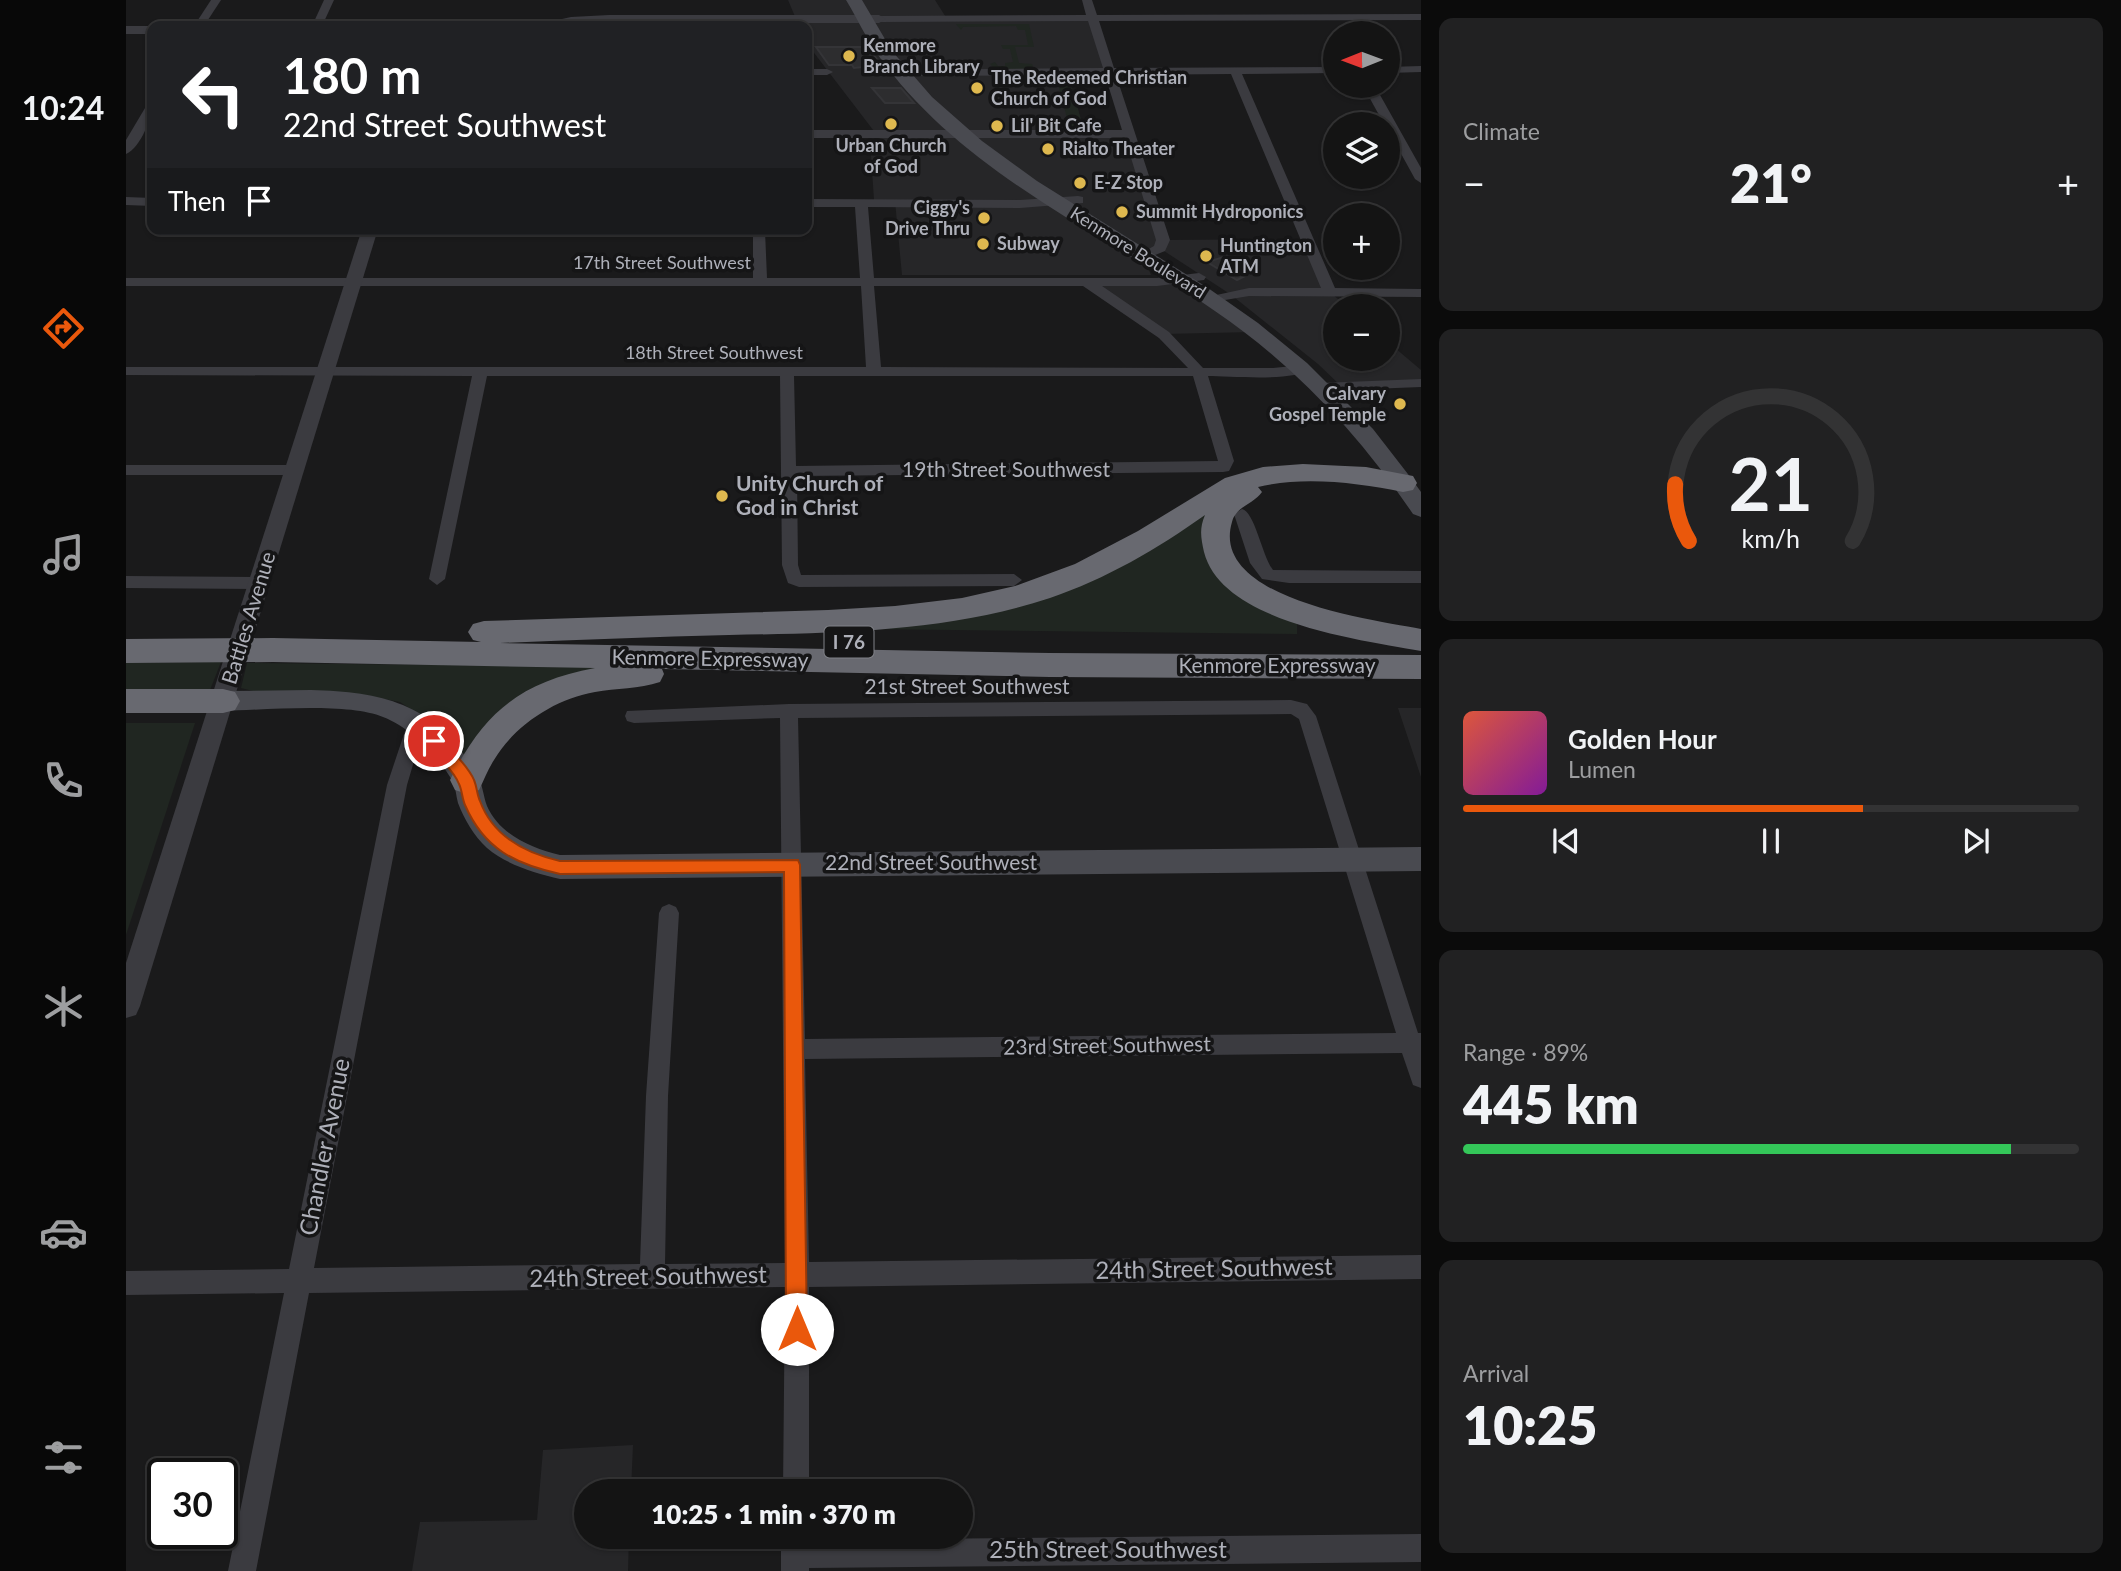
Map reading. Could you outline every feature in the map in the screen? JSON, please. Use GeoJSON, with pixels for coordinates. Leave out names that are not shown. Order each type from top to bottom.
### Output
{"type":"FeatureCollection","features":[{"type":"Feature","properties":{"kind":"highway"},"geometry":{"type":"LineString","coordinates":[[432,634],[831,622],[964,608],[1025,595],[1087,571],[1148,539],[1226,489],[1245,481],[1271,475],[1308,475],[1415,481]]}},
{"type":"Feature","properties":{"kind":"highway"},"geometry":{"type":"LineString","coordinates":[[1415,481],[1377,486],[1299,484],[1266,487],[1228,502],[1219,514],[1215,539],[1218,551],[1231,573],[1262,598],[1288,610],[1316,618],[1421,642]]}},
{"type":"Feature","properties":{"kind":"highway","name":"Kenmore Expressway"},"geometry":{"type":"LineString","coordinates":[[126,631],[204,640],[276,640],[1050,665],[1421,667]]}},
{"type":"Feature","properties":{"kind":"highway","name":"Kenmore Expressway"},"geometry":{"type":"LineString","coordinates":[[276,640],[432,634],[904,643],[1421,642]]}},
{"type":"Feature","properties":{"kind":"highway","name":"Kenmore Expressway"},"geometry":{"type":"LineString","coordinates":[[126,651],[204,640]]}},
{"type":"Feature","properties":{"kind":"highway"},"geometry":{"type":"LineString","coordinates":[[467,780],[489,739],[504,721],[524,707],[569,687],[637,675],[1050,665]]}},
{"type":"Feature","properties":{"kind":"highway"},"geometry":{"type":"LineString","coordinates":[[126,701],[223,701]]}},
{"type":"Feature","properties":{"kind":"main road","name":"Kenmore Boulevard"},"geometry":{"type":"LineString","coordinates":[[854,0],[872,20],[937,110],[1078,200],[1150,253],[1297,346],[1331,386],[1401,451],[1415,481],[1421,509]]}},
{"type":"Feature","properties":{"kind":"main road","name":"Kenmore Boulevard"},"geometry":{"type":"LineString","coordinates":[[870,0],[872,20]]}},
{"type":"Feature","properties":{"kind":"main road","name":"Kenmore Boulevard"},"geometry":{"type":"LineString","coordinates":[[975,134],[1057,202],[1150,253]]}},
{"type":"Feature","properties":{"kind":"main road","name":"Kenmore Boulevard"},"geometry":{"type":"LineString","coordinates":[[1221,298],[1303,369],[1331,386]]}},
{"type":"Feature","properties":{"kind":"main road","name":"22nd Street Southwest"},"geometry":{"type":"LineString","coordinates":[[223,701],[338,701],[373,704],[392,709],[416,724],[467,780],[472,803],[500,844],[536,862],[560,867],[1421,859]]}},
{"type":"Feature","properties":{"kind":"street"},"geometry":{"type":"LineString","coordinates":[[202,21],[216,0]]}},
{"type":"Feature","properties":{"kind":"street"},"geometry":{"type":"LineString","coordinates":[[319,21],[328,0]]}},
{"type":"Feature","properties":{"kind":"street"},"geometry":{"type":"LineString","coordinates":[[1087,0],[1163,240],[1150,253]]}},
{"type":"Feature","properties":{"kind":"street"},"geometry":{"type":"LineString","coordinates":[[808,21],[1421,17]]}},
{"type":"Feature","properties":{"kind":"street"},"geometry":{"type":"LineString","coordinates":[[580,21],[617,21]]}},
{"type":"Feature","properties":{"kind":"street"},"geometry":{"type":"LineString","coordinates":[[126,30],[147,30]]}},
{"type":"Feature","properties":{"kind":"street"},"geometry":{"type":"LineString","coordinates":[[1400,69],[1421,69]]}},
{"type":"Feature","properties":{"kind":"street"},"geometry":{"type":"LineString","coordinates":[[911,73],[1323,70]]}},
{"type":"Feature","properties":{"kind":"street"},"geometry":{"type":"LineString","coordinates":[[1235,71],[1330,292]]}},
{"type":"Feature","properties":{"kind":"street"},"geometry":{"type":"LineString","coordinates":[[812,72],[827,72]]}},
{"type":"Feature","properties":{"kind":"street"},"geometry":{"type":"LineString","coordinates":[[1377,98],[1406,142],[1421,179]]}},
{"type":"Feature","properties":{"kind":"street"},"geometry":{"type":"LineString","coordinates":[[126,150],[147,114]]}},
{"type":"Feature","properties":{"kind":"street"},"geometry":{"type":"LineString","coordinates":[[812,134],[1129,134]]}},
{"type":"Feature","properties":{"kind":"street"},"geometry":{"type":"LineString","coordinates":[[812,203],[1078,200]]}},
{"type":"Feature","properties":{"kind":"street"},"geometry":{"type":"LineString","coordinates":[[126,201],[147,202]]}},
{"type":"Feature","properties":{"kind":"street"},"geometry":{"type":"LineString","coordinates":[[861,203],[874,372]]}},
{"type":"Feature","properties":{"kind":"street","name":"Battles Avenue"},"geometry":{"type":"LineString","coordinates":[[126,1006],[368,235]]}},
{"type":"Feature","properties":{"kind":"street"},"geometry":{"type":"LineString","coordinates":[[758,235],[760,282]]}},
{"type":"Feature","properties":{"kind":"street","name":"17th Street Southwest"},"geometry":{"type":"LineString","coordinates":[[126,282],[1086,282],[1189,278]]}},
{"type":"Feature","properties":{"kind":"street"},"geometry":{"type":"LineString","coordinates":[[1086,282],[1150,325],[1179,349],[1198,372]]}},
{"type":"Feature","properties":{"kind":"street"},"geometry":{"type":"LineString","coordinates":[[1221,298],[1249,292],[1421,293]]}},
{"type":"Feature","properties":{"kind":"street","name":"18th Street Southwest"},"geometry":{"type":"LineString","coordinates":[[126,371],[1273,372],[1303,369]]}},
{"type":"Feature","properties":{"kind":"street"},"geometry":{"type":"LineString","coordinates":[[787,372],[790,565],[793,579],[1014,580]]}},
{"type":"Feature","properties":{"kind":"street","name":"19th Street Southwest"},"geometry":{"type":"LineString","coordinates":[[789,471],[1223,467],[1226,461],[1198,372]]}},
{"type":"Feature","properties":{"kind":"street"},"geometry":{"type":"LineString","coordinates":[[437,579],[480,373]]}},
{"type":"Feature","properties":{"kind":"street"},"geometry":{"type":"LineString","coordinates":[[1331,386],[1421,383]]}},
{"type":"Feature","properties":{"kind":"street"},"geometry":{"type":"LineString","coordinates":[[126,470],[295,470]]}},
{"type":"Feature","properties":{"kind":"street"},"geometry":{"type":"LineString","coordinates":[[1242,513],[1258,563],[1268,575],[1289,578],[1421,577]]}},
{"type":"Feature","properties":{"kind":"street"},"geometry":{"type":"LineString","coordinates":[[126,582],[261,583]]}},
{"type":"Feature","properties":{"kind":"street","name":"21st Street Southwest"},"geometry":{"type":"LineString","coordinates":[[634,716],[789,711],[1291,707],[1300,709],[1307,716],[1352,860]]}},
{"type":"Feature","properties":{"kind":"street"},"geometry":{"type":"LineString","coordinates":[[789,711],[797,1275],[796,1479]]}},
{"type":"Feature","properties":{"kind":"street","name":"Chandler Avenue"},"geometry":{"type":"LineString","coordinates":[[242,1571],[397,785],[416,724]]}},
{"type":"Feature","properties":{"kind":"street"},"geometry":{"type":"LineString","coordinates":[[1352,860],[1416,1043],[1421,1078]]}},
{"type":"Feature","properties":{"kind":"street"},"geometry":{"type":"LineString","coordinates":[[652,1277],[657,1096],[669,913]]}},
{"type":"Feature","properties":{"kind":"street","name":"23rd Street Southwest"},"geometry":{"type":"LineString","coordinates":[[793,1049],[1416,1043]]}},
{"type":"Feature","properties":{"kind":"street","name":"24th Street Southwest"},"geometry":{"type":"LineString","coordinates":[[126,1283],[1421,1267]]}},
{"type":"Feature","properties":{"kind":"street","name":"25th Street Southwest"},"geometry":{"type":"LineString","coordinates":[[795,1554],[1421,1548]]}},
{"type":"Feature","properties":{"kind":"shaded area"},"geometry":{"type":"Polygon","coordinates":[[[788,0],[935,0],[947,19],[1093,19],[1110,72],[1067,73],[1085,134],[1129,134],[1163,240],[1143,256],[1151,275],[902,275],[895,201],[874,200],[870,140],[880,139],[812,50],[812,21],[797,21],[788,0]]]}},
{"type":"Feature","properties":{"kind":"shaded area"},"geometry":{"type":"Polygon","coordinates":[[[956,24],[1029,24],[1034,47],[1015,47],[1019,63],[1032,64],[1034,69],[995,69],[990,64],[995,62],[998,66],[1005,66],[1005,63],[1013,62],[1010,49],[1003,49],[1001,45],[1028,45],[1025,30],[1018,30],[1016,26],[963,27],[961,30],[956,24]]]}},
{"type":"Feature","properties":{"kind":"shaded area"},"geometry":{"type":"Polygon","coordinates":[[[1069,77],[1084,130],[1067,130],[1058,122],[1068,122],[1058,84],[1050,84],[1048,80],[1014,80],[1012,84],[1004,78],[1069,77]]]}},
{"type":"Feature","properties":{"kind":"shaded area"},"geometry":{"type":"Polygon","coordinates":[[[1302,239],[1332,294],[1323,294],[1323,369],[1230,294],[1161,249],[1165,240],[1302,239]]]}},
{"type":"Feature","properties":{"kind":"shaded area"},"geometry":{"type":"Polygon","coordinates":[[[1179,281],[1254,332],[1163,334],[1092,284],[1179,281]]]}},
{"type":"Feature","properties":{"kind":"shaded area"},"geometry":{"type":"Polygon","coordinates":[[[1400,352],[1421,370],[1421,383],[1341,386],[1325,371],[1400,371],[1400,352]]]}},
{"type":"Feature","properties":{"kind":"shaded area"},"geometry":{"type":"Polygon","coordinates":[[[1209,506],[1208,550],[1297,619],[1297,634],[863,629],[1006,607],[1209,506]]]}},
{"type":"Feature","properties":{"kind":"shaded area"},"geometry":{"type":"Polygon","coordinates":[[[221,662],[210,690],[126,692],[126,663],[221,662]]]}},
{"type":"Feature","properties":{"kind":"shaded area"},"geometry":{"type":"Polygon","coordinates":[[[247,663],[618,667],[571,678],[462,762],[433,724],[400,702],[362,695],[253,691],[241,688],[247,663]]]}},
{"type":"Feature","properties":{"kind":"shaded area"},"geometry":{"type":"Polygon","coordinates":[[[1398,708],[1421,708],[1421,777],[1398,708]]]}},
{"type":"Feature","properties":{"kind":"shaded area"},"geometry":{"type":"Polygon","coordinates":[[[126,723],[195,723],[126,935],[126,723]]]}},
{"type":"Feature","properties":{"kind":"shaded area"},"geometry":{"type":"Polygon","coordinates":[[[633,1445],[632,1479],[574,1479],[574,1549],[629,1549],[628,1571],[412,1571],[420,1522],[537,1520],[543,1450],[633,1445]]]}},
{"type":"Feature","properties":{"kind":"building","name":"Kenmore Branch Library"},"geometry":{"type":"Polygon","coordinates":[[[816,47],[868,47],[881,65],[854,68],[852,65],[829,65],[816,47]]]}},
{"type":"Feature","properties":{"kind":"building"},"geometry":{"type":"Polygon","coordinates":[[[872,88],[901,88],[914,103],[885,103],[872,88]]]}},
{"type":"Feature","properties":{"kind":"building"},"geometry":{"type":"Polygon","coordinates":[[[1227,256],[1251,273],[1237,280],[1207,262],[1227,256]]]}},
{"type":"Feature","properties":{"kind":"place","name":"Kenmore Branch Library"},"geometry":{"type":"Point","coordinates":[849,56]}},
{"type":"Feature","properties":{"kind":"place","name":"The Redeemed Christian Church of God"},"geometry":{"type":"Point","coordinates":[977,88]}},
{"type":"Feature","properties":{"kind":"place","name":"Urban Church of God"},"geometry":{"type":"Point","coordinates":[891,124]}},
{"type":"Feature","properties":{"kind":"place","name":"Lil' Bit Cafe"},"geometry":{"type":"Point","coordinates":[997,126]}},
{"type":"Feature","properties":{"kind":"place","name":"Rialto Theater"},"geometry":{"type":"Point","coordinates":[1048,149]}},
{"type":"Feature","properties":{"kind":"place","name":"E-Z Stop"},"geometry":{"type":"Point","coordinates":[1080,183]}},
{"type":"Feature","properties":{"kind":"place","name":"Summit Hydroponics"},"geometry":{"type":"Point","coordinates":[1122,212]}},
{"type":"Feature","properties":{"kind":"place","name":"Ciggy's Drive Thru"},"geometry":{"type":"Point","coordinates":[984,218]}},
{"type":"Feature","properties":{"kind":"place","name":"Subway"},"geometry":{"type":"Point","coordinates":[983,244]}},
{"type":"Feature","properties":{"kind":"place","name":"Huntington ATM"},"geometry":{"type":"Point","coordinates":[1206,256]}},
{"type":"Feature","properties":{"kind":"place","name":"Calvary Gospel Temple"},"geometry":{"type":"Point","coordinates":[1400,404]}},
{"type":"Feature","properties":{"kind":"place","name":"Unity Church of God in Christ"},"geometry":{"type":"Point","coordinates":[722,496]}},
{"type":"Feature","properties":{"kind":"route"},"geometry":{"type":"LineString","coordinates":[[434,741],[467,780],[472,803],[488,830],[500,844],[536,862],[560,867],[792,865],[797,1329]]}}]}
